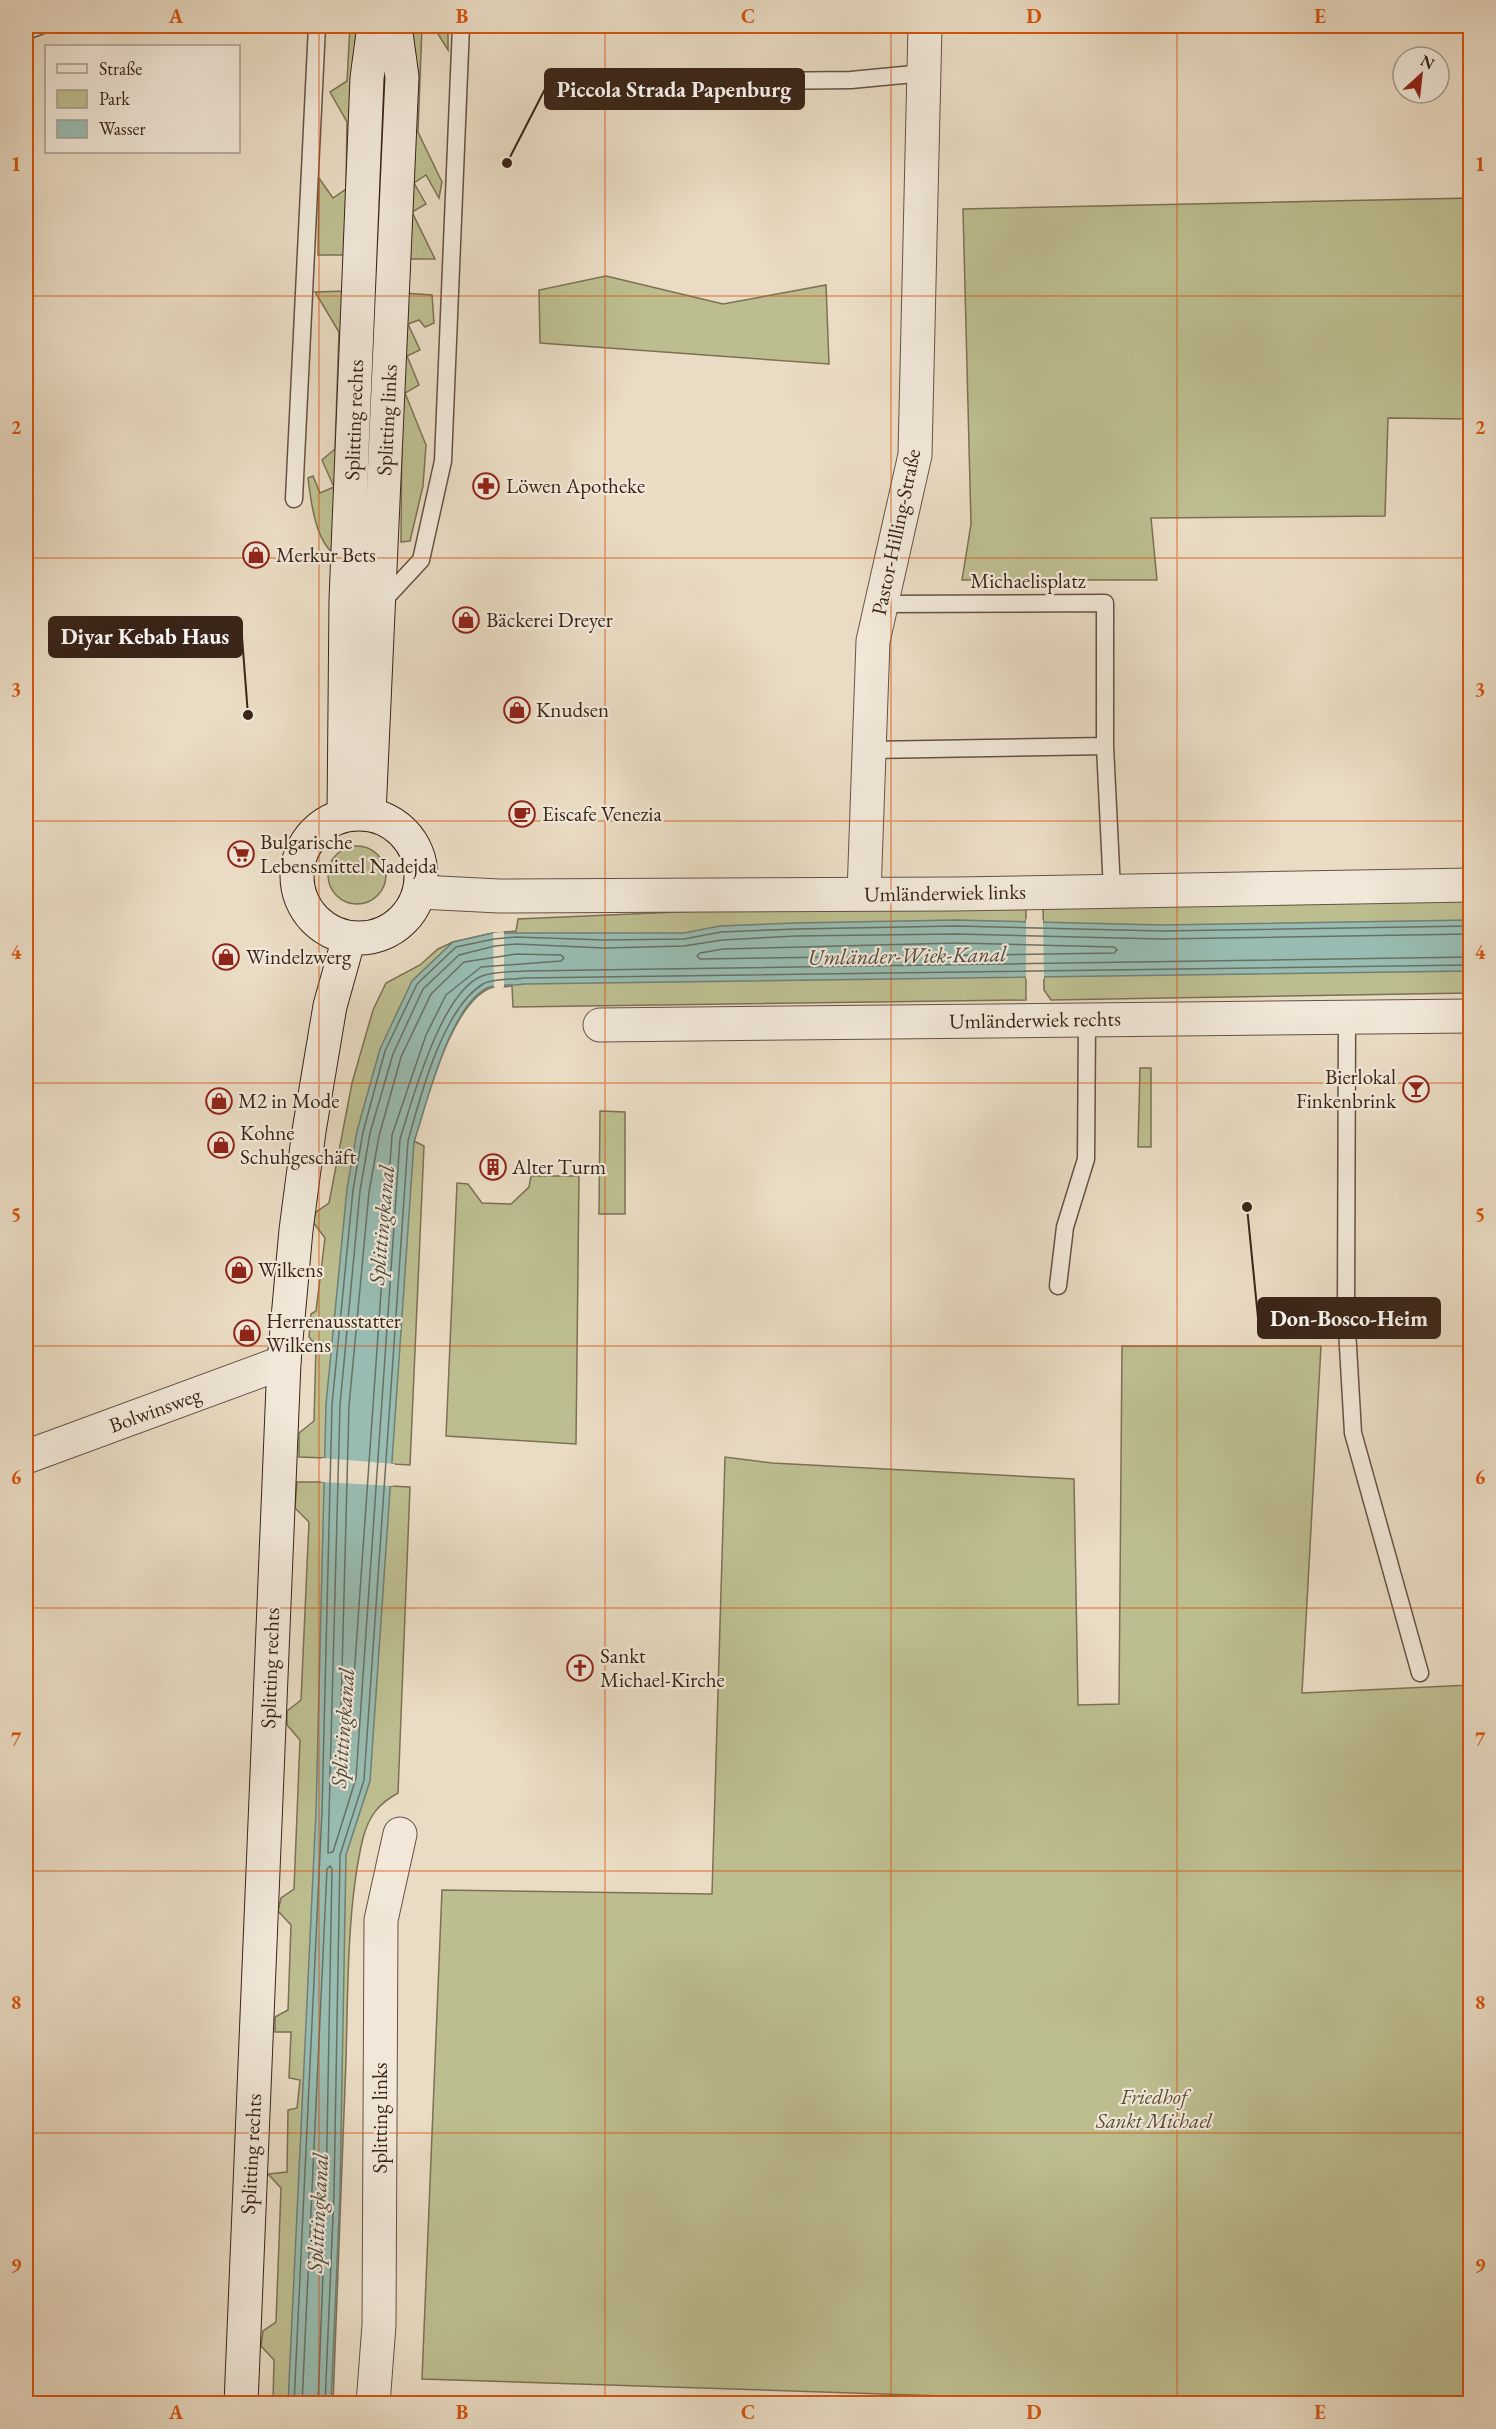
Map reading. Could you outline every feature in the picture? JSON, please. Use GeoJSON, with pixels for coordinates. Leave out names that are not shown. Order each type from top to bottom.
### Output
{"type":"FeatureCollection","features":[{"type":"Feature","properties":{"kind":"street","name":"Splitting rechts"},"geometry":{"type":"LineString","coordinates":[[356,815],[347,588],[367,78],[374,26]]}},
{"type":"Feature","properties":{"kind":"street","name":"Splitting links"},"geometry":{"type":"LineString","coordinates":[[356,815],[379,605],[402,77],[395,26]]}},
{"type":"Feature","properties":{"kind":"street","name":"Pastor-Hilling-Straße"},"geometry":{"type":"LineString","coordinates":[[864,894],[871,750],[873,641],[915,455],[925,26]]}},
{"type":"Feature","properties":{"kind":"street"},"geometry":{"type":"LineString","coordinates":[[356,815],[389,821],[405,834],[416,852],[422,872],[420,892],[411,911],[396,927],[377,936],[349,938],[319,924],[306,910],[298,892],[296,872],[301,853],[311,836],[326,823],[356,815]]}},
{"type":"Feature","properties":{"kind":"street","name":"Umländerwiek links"},"geometry":{"type":"LineString","coordinates":[[420,892],[499,896],[864,894],[1470,885]]}},
{"type":"Feature","properties":{"kind":"street","name":"Splitting rechts"},"geometry":{"type":"LineString","coordinates":[[241,2403],[284,1362],[296,1230],[309,1131],[330,1006],[349,938]]}},
{"type":"Feature","properties":{"kind":"street","name":"Umländerwiek rechts"},"geometry":{"type":"LineString","coordinates":[[600,1025],[1470,1016]]}},
{"type":"Feature","properties":{"kind":"street","name":"Bolwinsweg"},"geometry":{"type":"LineString","coordinates":[[26,1456],[284,1362]]}},
{"type":"Feature","properties":{"kind":"street","name":"Splitting links"},"geometry":{"type":"LineString","coordinates":[[373,2403],[379,2325],[381,1920],[400,1834]]}},
{"type":"Feature","properties":{"kind":"lane"},"geometry":{"type":"LineString","coordinates":[[26,31],[40,26]]}},
{"type":"Feature","properties":{"kind":"lane"},"geometry":{"type":"LineString","coordinates":[[294,499],[317,26]]}},
{"type":"Feature","properties":{"kind":"lane"},"geometry":{"type":"LineString","coordinates":[[379,605],[421,560],[443,461],[461,26]]}},
{"type":"Feature","properties":{"kind":"lane"},"geometry":{"type":"LineString","coordinates":[[659,82],[851,80],[924,73]]}},
{"type":"Feature","properties":{"kind":"lane","name":"Michaelisplatz"},"geometry":{"type":"LineString","coordinates":[[881,604],[1105,603],[1105,746],[1112,891]]}},
{"type":"Feature","properties":{"kind":"lane"},"geometry":{"type":"LineString","coordinates":[[871,750],[1105,746]]}},
{"type":"Feature","properties":{"kind":"lane"},"geometry":{"type":"LineString","coordinates":[[1347,1016],[1346,1312],[1353,1433],[1420,1673]]}},
{"type":"Feature","properties":{"kind":"lane"},"geometry":{"type":"LineString","coordinates":[[1058,1286],[1065,1227],[1086,1159],[1087,1020]]}},
{"type":"Feature","properties":{"kind":"green space"},"geometry":{"type":"Polygon","coordinates":[[[350,26],[356,26],[346,255],[318,255],[319,178],[333,198],[346,189],[347,122],[330,92],[347,81],[350,26]]]}},
{"type":"Feature","properties":{"kind":"green space"},"geometry":{"type":"Polygon","coordinates":[[[413,26],[422,26],[418,132],[442,182],[439,198],[426,175],[414,183],[426,204],[412,212],[435,259],[402,259],[413,26]]]}},
{"type":"Feature","properties":{"kind":"green space"},"geometry":{"type":"Polygon","coordinates":[[[433,26],[448,26],[448,50],[433,26]]]}},
{"type":"Feature","properties":{"kind":"green space"},"geometry":{"type":"Polygon","coordinates":[[[1470,198],[1470,419],[1388,418],[1385,516],[1151,518],[1157,580],[962,580],[971,524],[963,209],[1470,198]]]}},
{"type":"Feature","properties":{"kind":"green space"},"geometry":{"type":"Polygon","coordinates":[[[606,276],[723,304],[826,285],[829,364],[540,343],[539,290],[606,276]]]}},
{"type":"Feature","properties":{"kind":"green space"},"geometry":{"type":"Polygon","coordinates":[[[346,291],[335,555],[328,548],[318,530],[308,478],[313,476],[320,493],[334,487],[322,460],[335,449],[339,332],[315,292],[346,291]]]}},
{"type":"Feature","properties":{"kind":"green space"},"geometry":{"type":"Polygon","coordinates":[[[403,293],[432,295],[434,323],[425,327],[419,320],[408,324],[420,350],[407,356],[419,385],[405,393],[426,445],[423,486],[410,541],[401,542],[403,293]]]}},
{"type":"Feature","properties":{"kind":"green space"},"geometry":{"type":"Polygon","coordinates":[[[357,846],[373,851],[381,859],[386,875],[381,891],[373,899],[357,904],[341,899],[333,891],[328,875],[333,859],[341,851],[357,846]]]}},
{"type":"Feature","properties":{"kind":"green space"},"geometry":{"type":"Polygon","coordinates":[[[1470,901],[1470,993],[1051,1000],[1044,990],[1043,902],[1470,901]]]}},
{"type":"Feature","properties":{"kind":"green space"},"geometry":{"type":"Polygon","coordinates":[[[1026,906],[1026,1000],[513,1007],[512,986],[504,987],[504,932],[516,931],[518,919],[723,910],[1026,906]]]}},
{"type":"Feature","properties":{"kind":"green space"},"geometry":{"type":"Polygon","coordinates":[[[493,933],[494,987],[479,995],[465,1010],[453,1030],[414,1141],[424,1146],[410,1465],[392,1464],[390,1486],[410,1487],[398,1793],[375,1811],[368,1823],[358,1864],[351,1919],[333,2403],[273,2403],[274,2360],[261,2346],[263,2331],[276,2322],[281,2188],[268,2174],[287,2172],[288,2110],[297,2108],[300,2080],[289,2078],[291,2032],[275,2032],[275,2017],[288,2010],[291,1925],[278,1911],[281,1898],[294,1889],[300,1740],[287,1725],[287,1711],[301,1700],[309,1522],[295,1508],[297,1482],[324,1482],[325,1458],[299,1457],[299,1433],[314,1421],[316,1345],[309,1337],[311,1314],[316,1311],[325,1238],[313,1222],[316,1212],[329,1203],[352,1083],[373,1010],[386,983],[420,965],[438,949],[453,942],[493,933]]]}},
{"type":"Feature","properties":{"kind":"green space"},"geometry":{"type":"Polygon","coordinates":[[[1140,1068],[1151,1068],[1151,1147],[1138,1147],[1140,1068]]]}},
{"type":"Feature","properties":{"kind":"green space"},"geometry":{"type":"Polygon","coordinates":[[[600,1111],[625,1112],[625,1214],[599,1214],[600,1111]]]}},
{"type":"Feature","properties":{"kind":"green space"},"geometry":{"type":"Polygon","coordinates":[[[531,1176],[579,1176],[576,1444],[446,1436],[457,1183],[468,1184],[482,1203],[511,1204],[529,1187],[531,1176]]]}},
{"type":"Feature","properties":{"kind":"green space","name":"Friedhof Sankt Michael"},"geometry":{"type":"Polygon","coordinates":[[[1122,1346],[1321,1346],[1302,1693],[1470,1685],[1470,2403],[1160,2403],[422,2379],[442,1890],[712,1894],[725,1457],[772,1463],[1074,1479],[1078,1705],[1119,1704],[1122,1346]]]}},
{"type":"Feature","properties":{"kind":"water"},"geometry":{"type":"Polygon","coordinates":[[[956,920],[1162,925],[1470,920],[1470,971],[524,984],[487,988],[473,998],[461,1015],[441,1057],[414,1142],[370,1781],[346,1855],[340,2193],[331,2403],[288,2404],[316,1811],[326,1404],[347,1189],[357,1131],[380,1049],[412,981],[453,942],[493,933],[684,933],[720,926],[956,920]]]}},
{"type":"Feature","properties":{"kind":"pier"},"geometry":{"type":"Polygon","coordinates":[[[1026,919],[1043,920],[1044,979],[1026,979],[1026,919]]]}},
{"type":"Feature","properties":{"kind":"pier"},"geometry":{"type":"Polygon","coordinates":[[[504,932],[504,987],[494,987],[493,933],[504,932]]]}},
{"type":"Feature","properties":{"kind":"pier"},"geometry":{"type":"Polygon","coordinates":[[[322,1458],[395,1464],[393,1486],[321,1482],[322,1458]]]}},
{"type":"Feature","properties":{"kind":"place","name":"Piccola Strada Papenburg"},"geometry":{"type":"Point","coordinates":[507,163]}},
{"type":"Feature","properties":{"kind":"place","name":"Löwen Apotheke"},"geometry":{"type":"Point","coordinates":[486,486]}},
{"type":"Feature","properties":{"kind":"place","name":"Merkur Bets"},"geometry":{"type":"Point","coordinates":[256,555]}},
{"type":"Feature","properties":{"kind":"place","name":"Bäckerei Dreyer"},"geometry":{"type":"Point","coordinates":[466,620]}},
{"type":"Feature","properties":{"kind":"place","name":"Knudsen"},"geometry":{"type":"Point","coordinates":[517,710]}},
{"type":"Feature","properties":{"kind":"place","name":"Diyar Kebab Haus"},"geometry":{"type":"Point","coordinates":[248,715]}},
{"type":"Feature","properties":{"kind":"place","name":"Eiscafe Venezia"},"geometry":{"type":"Point","coordinates":[522,814]}},
{"type":"Feature","properties":{"kind":"place","name":"Bulgarische Lebensmittel Nadejda"},"geometry":{"type":"Point","coordinates":[241,854]}},
{"type":"Feature","properties":{"kind":"place","name":"Windelzwerg"},"geometry":{"type":"Point","coordinates":[226,957]}},
{"type":"Feature","properties":{"kind":"place","name":"Bierlokal Finkenbrink"},"geometry":{"type":"Point","coordinates":[1416,1089]}},
{"type":"Feature","properties":{"kind":"place","name":"M2 in Mode"},"geometry":{"type":"Point","coordinates":[219,1101]}},
{"type":"Feature","properties":{"kind":"place","name":"Kohne Schuhgeschäft"},"geometry":{"type":"Point","coordinates":[221,1145]}},
{"type":"Feature","properties":{"kind":"place","name":"Alter Turm"},"geometry":{"type":"Point","coordinates":[493,1167]}},
{"type":"Feature","properties":{"kind":"place","name":"Don-Bosco-Heim"},"geometry":{"type":"Point","coordinates":[1247,1207]}},
{"type":"Feature","properties":{"kind":"place","name":"Wilkens"},"geometry":{"type":"Point","coordinates":[239,1270]}},
{"type":"Feature","properties":{"kind":"place","name":"Herrenausstatter Wilkens"},"geometry":{"type":"Point","coordinates":[247,1333]}},
{"type":"Feature","properties":{"kind":"place","name":"Sankt Michael-Kirche"},"geometry":{"type":"Point","coordinates":[580,1668]}},
{"type":"Feature","properties":{"kind":"water label","name":"Umländer-Wiek-Kanal"},"geometry":{"type":"Point","coordinates":[907,955]}},
{"type":"Feature","properties":{"kind":"water label","name":"Splittingkanal"},"geometry":{"type":"Point","coordinates":[381,1225]}},
{"type":"Feature","properties":{"kind":"water label","name":"Splittingkanal"},"geometry":{"type":"Point","coordinates":[342,1728]}},
{"type":"Feature","properties":{"kind":"water label","name":"Splittingkanal"},"geometry":{"type":"Point","coordinates":[317,2213]}}]}
